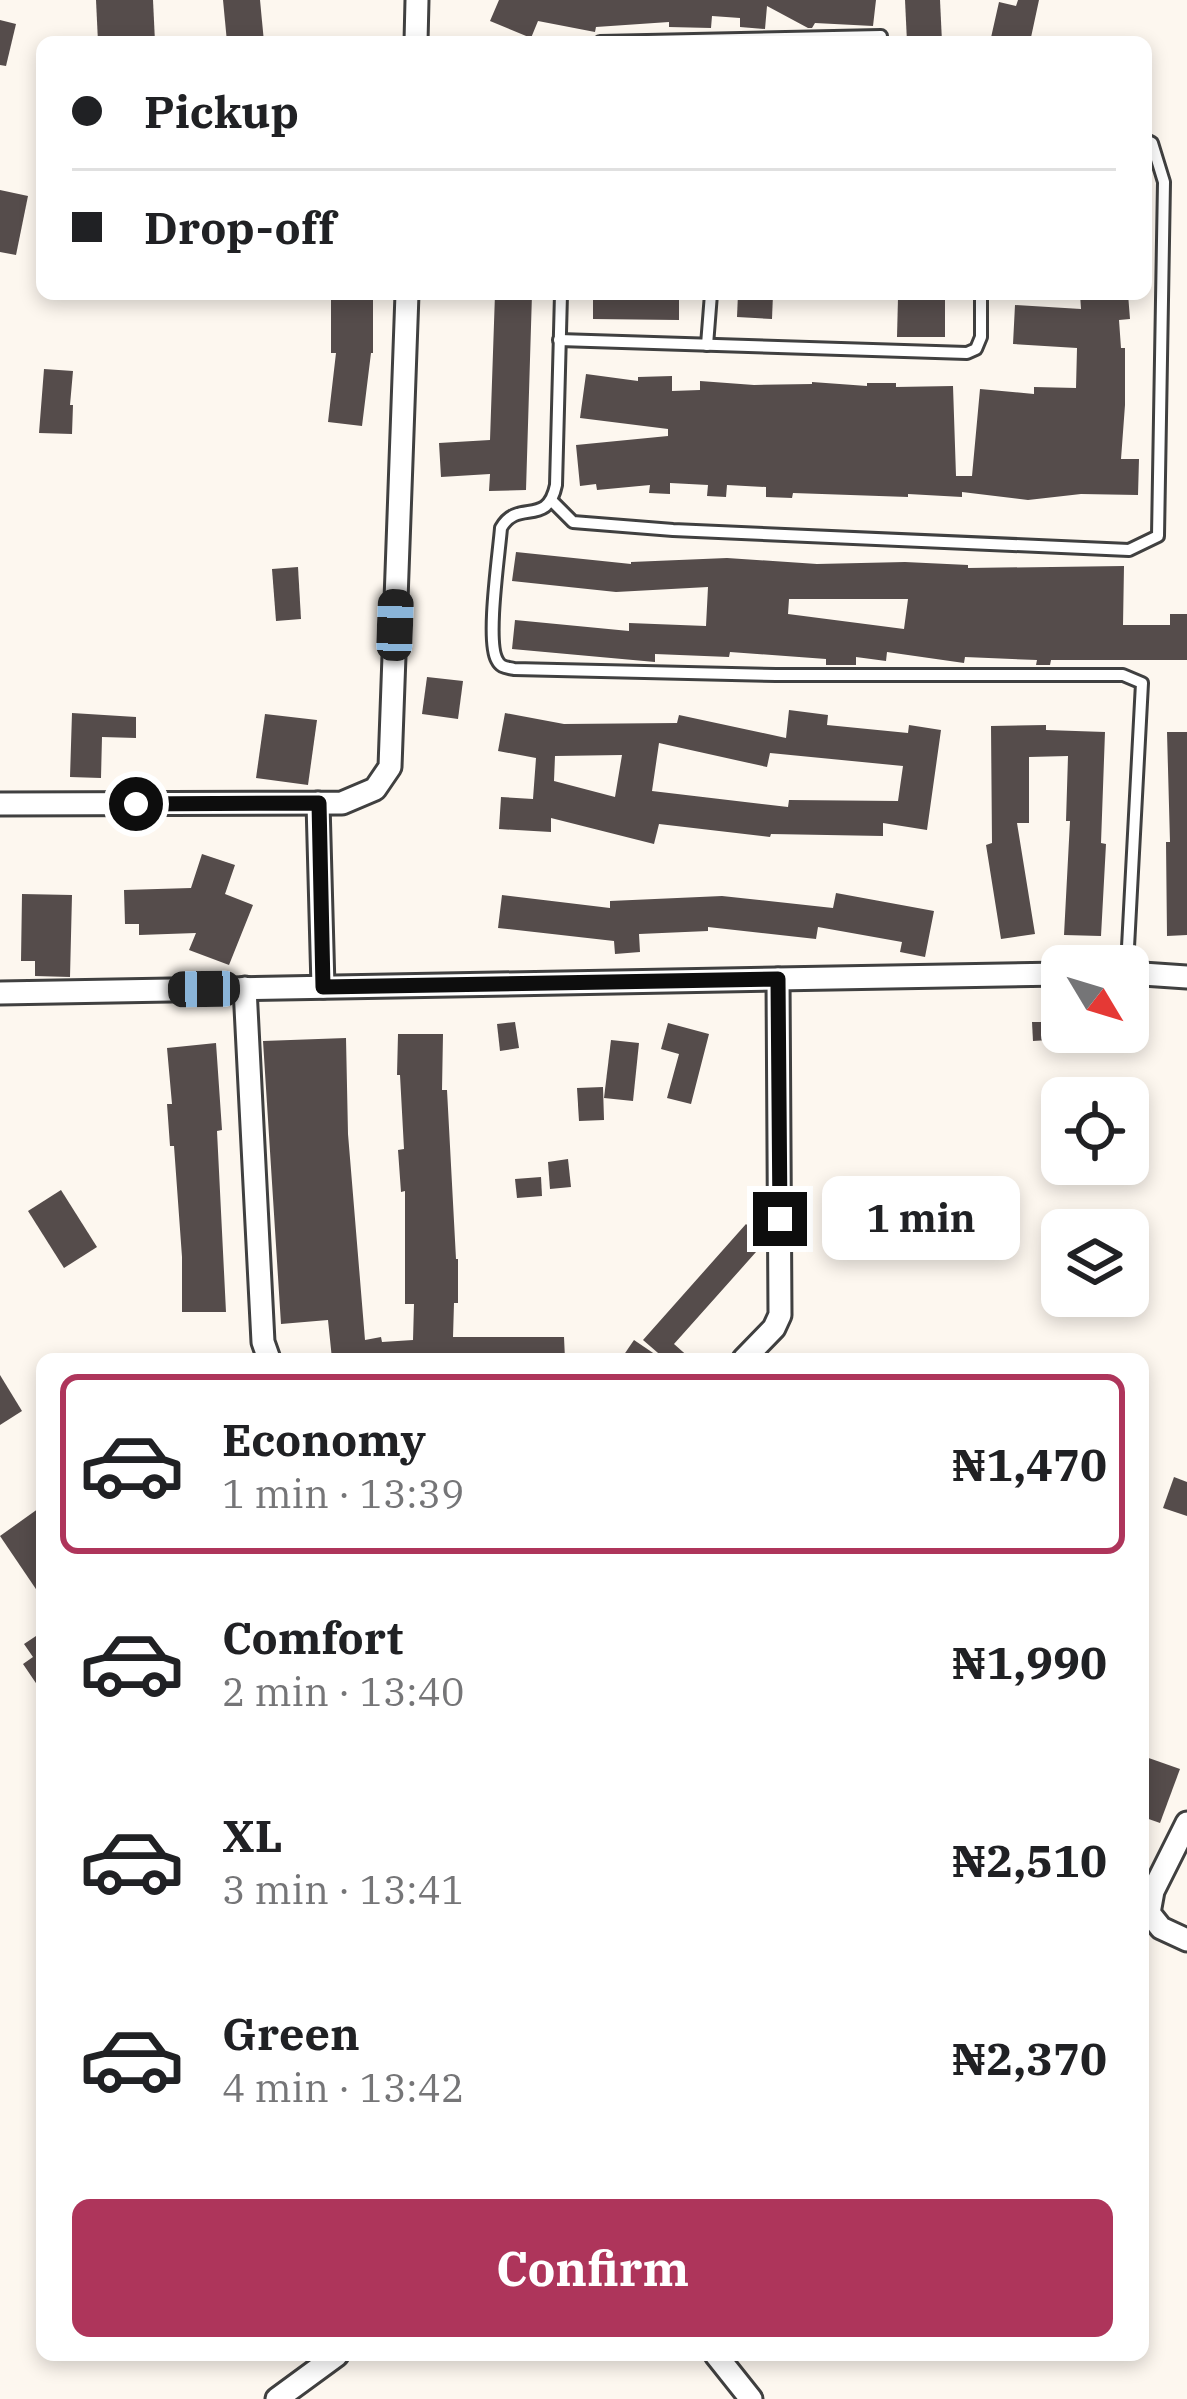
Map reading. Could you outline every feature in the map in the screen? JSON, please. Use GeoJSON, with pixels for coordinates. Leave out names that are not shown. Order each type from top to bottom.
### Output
{"type":"FeatureCollection","features":[{"type":"Feature","properties":{"kind":"street"},"geometry":{"type":"LineString","coordinates":[[416,36],[417,0]]}},
{"type":"Feature","properties":{"kind":"street"},"geometry":{"type":"LineString","coordinates":[[0,804],[342,803],[375,789],[390,767],[407,300]]}},
{"type":"Feature","properties":{"kind":"street"},"geometry":{"type":"LineString","coordinates":[[319,803],[323,987]]}},
{"type":"Feature","properties":{"kind":"street"},"geometry":{"type":"LineString","coordinates":[[1149,972],[1187,977]]}},
{"type":"Feature","properties":{"kind":"street"},"geometry":{"type":"LineString","coordinates":[[0,992],[1041,974]]}},
{"type":"Feature","properties":{"kind":"street"},"geometry":{"type":"LineString","coordinates":[[750,1353],[780,1315],[778,979]]}},
{"type":"Feature","properties":{"kind":"street"},"geometry":{"type":"LineString","coordinates":[[244,988],[267,1353]]}},
{"type":"Feature","properties":{"kind":"street"},"geometry":{"type":"LineString","coordinates":[[1187,1823],[1153,1891],[1149,1913],[1161,1928],[1187,1940]]}},
{"type":"Feature","properties":{"kind":"street"},"geometry":{"type":"LineString","coordinates":[[277,2399],[330,2361]]}},
{"type":"Feature","properties":{"kind":"street"},"geometry":{"type":"LineString","coordinates":[[721,2361],[751,2399]]}},
{"type":"Feature","properties":{"kind":"lane"},"geometry":{"type":"LineString","coordinates":[[552,501],[573,522],[673,530],[1129,550],[1158,536],[1164,182],[1152,143]]}},
{"type":"Feature","properties":{"kind":"lane"},"geometry":{"type":"LineString","coordinates":[[561,300],[556,484],[552,501],[542,511],[518,512],[501,528],[492,639],[496,660],[502,666],[776,676],[1123,675],[1142,683],[1129,945]]}},
{"type":"Feature","properties":{"kind":"lane"},"geometry":{"type":"LineString","coordinates":[[707,345],[711,300]]}},
{"type":"Feature","properties":{"kind":"lane"},"geometry":{"type":"LineString","coordinates":[[560,340],[967,353],[976,349],[981,338],[981,300]]}},
{"type":"Feature","properties":{"kind":"building"},"geometry":{"type":"Polygon","coordinates":[[[96,0],[153,0],[155,36],[98,36],[96,0]]]}},
{"type":"Feature","properties":{"kind":"building"},"geometry":{"type":"Polygon","coordinates":[[[223,0],[260,0],[263,36],[226,36],[223,0]]]}},
{"type":"Feature","properties":{"kind":"building"},"geometry":{"type":"Polygon","coordinates":[[[499,0],[876,0],[873,26],[815,23],[808,28],[767,6],[765,29],[740,27],[740,18],[712,16],[711,28],[669,27],[669,22],[596,27],[595,32],[538,21],[532,36],[526,36],[490,21],[499,0]]]}},
{"type":"Feature","properties":{"kind":"building"},"geometry":{"type":"Polygon","coordinates":[[[905,0],[940,0],[942,36],[907,36],[905,0]]]}},
{"type":"Feature","properties":{"kind":"building"},"geometry":{"type":"Polygon","coordinates":[[[1018,0],[1039,0],[1031,36],[991,36],[999,2],[1016,6],[1018,0]]]}},
{"type":"Feature","properties":{"kind":"building"},"geometry":{"type":"Polygon","coordinates":[[[0,20],[16,24],[6,66],[0,65],[0,20]]]}},
{"type":"Feature","properties":{"kind":"building"},"geometry":{"type":"Polygon","coordinates":[[[0,190],[28,196],[16,255],[0,252],[0,190]]]}},
{"type":"Feature","properties":{"kind":"building"},"geometry":{"type":"Polygon","coordinates":[[[331,300],[373,300],[373,353],[362,426],[328,422],[336,353],[331,353],[331,300]]]}},
{"type":"Feature","properties":{"kind":"building"},"geometry":{"type":"Polygon","coordinates":[[[495,300],[532,300],[526,490],[489,491],[490,474],[441,477],[439,443],[490,440],[495,300]]]}},
{"type":"Feature","properties":{"kind":"building"},"geometry":{"type":"Polygon","coordinates":[[[593,300],[679,300],[679,320],[593,319],[593,300]]]}},
{"type":"Feature","properties":{"kind":"building"},"geometry":{"type":"Polygon","coordinates":[[[738,300],[773,300],[772,319],[737,317],[738,300]]]}},
{"type":"Feature","properties":{"kind":"building"},"geometry":{"type":"Polygon","coordinates":[[[898,300],[945,300],[945,337],[897,337],[898,300]]]}},
{"type":"Feature","properties":{"kind":"building"},"geometry":{"type":"Polygon","coordinates":[[[1080,300],[1128,300],[1130,319],[1119,320],[1121,348],[1125,348],[1121,459],[1139,459],[1138,495],[1028,500],[962,492],[962,497],[793,493],[792,498],[766,497],[766,487],[727,485],[726,497],[707,496],[708,485],[670,483],[670,494],[649,493],[650,485],[597,490],[596,484],[580,486],[576,445],[668,436],[668,429],[580,418],[586,374],[638,381],[638,377],[672,376],[672,391],[700,390],[700,381],[953,386],[956,476],[972,476],[980,389],[1034,394],[1034,387],[1076,388],[1077,348],[1013,344],[1015,305],[1081,309],[1080,300]]]}},
{"type":"Feature","properties":{"kind":"building"},"geometry":{"type":"Polygon","coordinates":[[[44,369],[73,371],[72,434],[39,433],[44,369]]]}},
{"type":"Feature","properties":{"kind":"building"},"geometry":{"type":"Polygon","coordinates":[[[516,552],[631,564],[727,558],[968,568],[1124,566],[1123,625],[1170,625],[1170,614],[1187,614],[1187,660],[1051,660],[1050,665],[1036,665],[1037,660],[965,657],[964,663],[887,652],[886,661],[856,657],[856,665],[826,665],[826,659],[730,652],[729,657],[655,654],[655,662],[512,649],[515,620],[629,631],[629,623],[706,626],[708,587],[616,592],[512,581],[516,552]],[[789,599],[788,614],[904,629],[908,599],[789,599]]]}},
{"type":"Feature","properties":{"kind":"building"},"geometry":{"type":"Polygon","coordinates":[[[298,567],[301,619],[276,621],[272,569],[298,567]]]}},
{"type":"Feature","properties":{"kind":"building"},"geometry":{"type":"Polygon","coordinates":[[[427,677],[463,681],[458,719],[422,714],[427,677]]]}},
{"type":"Feature","properties":{"kind":"building"},"geometry":{"type":"Polygon","coordinates":[[[789,710],[828,715],[827,725],[908,733],[909,725],[941,730],[927,830],[883,823],[883,836],[770,837],[659,824],[654,844],[551,818],[551,832],[499,829],[501,797],[533,799],[536,758],[498,751],[505,713],[564,724],[677,723],[679,715],[786,738],[789,710]],[[659,743],[652,791],[788,807],[789,800],[898,801],[903,766],[770,753],[767,767],[659,743]],[[622,755],[555,756],[554,781],[615,797],[622,755]]]}},
{"type":"Feature","properties":{"kind":"building"},"geometry":{"type":"Polygon","coordinates":[[[72,713],[136,717],[136,738],[102,737],[101,778],[70,777],[72,713]]]}},
{"type":"Feature","properties":{"kind":"building"},"geometry":{"type":"Polygon","coordinates":[[[265,714],[317,720],[308,785],[256,778],[265,714]]]}},
{"type":"Feature","properties":{"kind":"building"},"geometry":{"type":"Polygon","coordinates":[[[1046,725],[1046,730],[1105,732],[1101,936],[1064,935],[1068,756],[1029,757],[1029,823],[1017,823],[1035,934],[1001,939],[986,845],[992,843],[991,726],[1046,725]]]}},
{"type":"Feature","properties":{"kind":"building"},"geometry":{"type":"Polygon","coordinates":[[[1167,732],[1187,732],[1187,935],[1167,936],[1166,842],[1170,842],[1167,732]]]}},
{"type":"Feature","properties":{"kind":"building"},"geometry":{"type":"Polygon","coordinates":[[[202,854],[235,865],[225,894],[253,905],[229,965],[189,950],[196,933],[139,935],[139,924],[125,924],[124,890],[191,888],[202,854]]]}},
{"type":"Feature","properties":{"kind":"building"},"geometry":{"type":"Polygon","coordinates":[[[836,893],[934,911],[925,957],[900,952],[902,942],[818,927],[816,939],[708,927],[708,931],[639,934],[640,952],[615,954],[614,941],[498,928],[502,895],[610,908],[610,901],[722,896],[833,908],[836,893]]]}},
{"type":"Feature","properties":{"kind":"building"},"geometry":{"type":"Polygon","coordinates":[[[22,894],[72,895],[70,977],[35,976],[35,961],[21,961],[22,894]]]}},
{"type":"Feature","properties":{"kind":"building"},"geometry":{"type":"Polygon","coordinates":[[[515,1022],[519,1048],[500,1051],[497,1024],[515,1022]]]}},
{"type":"Feature","properties":{"kind":"building"},"geometry":{"type":"Polygon","coordinates":[[[1032,1022],[1041,1022],[1041,1040],[1033,1041],[1032,1022]]]}},
{"type":"Feature","properties":{"kind":"building"},"geometry":{"type":"Polygon","coordinates":[[[668,1023],[709,1034],[691,1104],[667,1098],[679,1054],[661,1049],[668,1023]]]}},
{"type":"Feature","properties":{"kind":"building"},"geometry":{"type":"Polygon","coordinates":[[[398,1034],[443,1034],[442,1090],[447,1090],[458,1259],[453,1337],[564,1337],[565,1353],[331,1353],[328,1320],[281,1324],[263,1041],[346,1038],[348,1134],[365,1340],[381,1337],[382,1342],[413,1340],[414,1304],[405,1304],[405,1191],[401,1192],[398,1150],[404,1149],[398,1034]]]}},
{"type":"Feature","properties":{"kind":"building"},"geometry":{"type":"Polygon","coordinates":[[[611,1040],[639,1043],[633,1101],[604,1098],[611,1040]]]}},
{"type":"Feature","properties":{"kind":"building"},"geometry":{"type":"Polygon","coordinates":[[[216,1043],[226,1312],[182,1312],[167,1048],[216,1043]]]}},
{"type":"Feature","properties":{"kind":"building"},"geometry":{"type":"Polygon","coordinates":[[[603,1087],[604,1120],[579,1121],[577,1088],[603,1087]]]}},
{"type":"Feature","properties":{"kind":"building"},"geometry":{"type":"Polygon","coordinates":[[[568,1159],[571,1187],[550,1189],[548,1162],[568,1159]]]}},
{"type":"Feature","properties":{"kind":"building"},"geometry":{"type":"Polygon","coordinates":[[[541,1177],[542,1196],[517,1198],[515,1179],[541,1177]]]}},
{"type":"Feature","properties":{"kind":"building"},"geometry":{"type":"Polygon","coordinates":[[[61,1190],[97,1247],[64,1268],[28,1211],[61,1190]]]}},
{"type":"Feature","properties":{"kind":"building"},"geometry":{"type":"Polygon","coordinates":[[[746,1224],[765,1242],[674,1344],[684,1353],[658,1353],[643,1340],[746,1224]]]}},
{"type":"Feature","properties":{"kind":"building"},"geometry":{"type":"Polygon","coordinates":[[[634,1340],[653,1353],[625,1353],[634,1340]]]}},
{"type":"Feature","properties":{"kind":"building"},"geometry":{"type":"Polygon","coordinates":[[[0,1375],[22,1411],[0,1425],[0,1375]]]}},
{"type":"Feature","properties":{"kind":"building"},"geometry":{"type":"Polygon","coordinates":[[[1174,1477],[1187,1482],[1187,1516],[1163,1508],[1174,1477]]]}},
{"type":"Feature","properties":{"kind":"building"},"geometry":{"type":"Polygon","coordinates":[[[36,1510],[36,1589],[0,1536],[36,1510]]]}},
{"type":"Feature","properties":{"kind":"building"},"geometry":{"type":"Polygon","coordinates":[[[36,1636],[36,1683],[23,1664],[33,1657],[24,1644],[36,1636]]]}},
{"type":"Feature","properties":{"kind":"building"},"geometry":{"type":"Polygon","coordinates":[[[1149,1758],[1180,1769],[1160,1823],[1149,1819],[1149,1758]]]}},
{"type":"Feature","properties":{"kind":"route"},"geometry":{"type":"LineString","coordinates":[[136,804],[319,803],[323,987],[778,979],[780,1219]]}}]}
